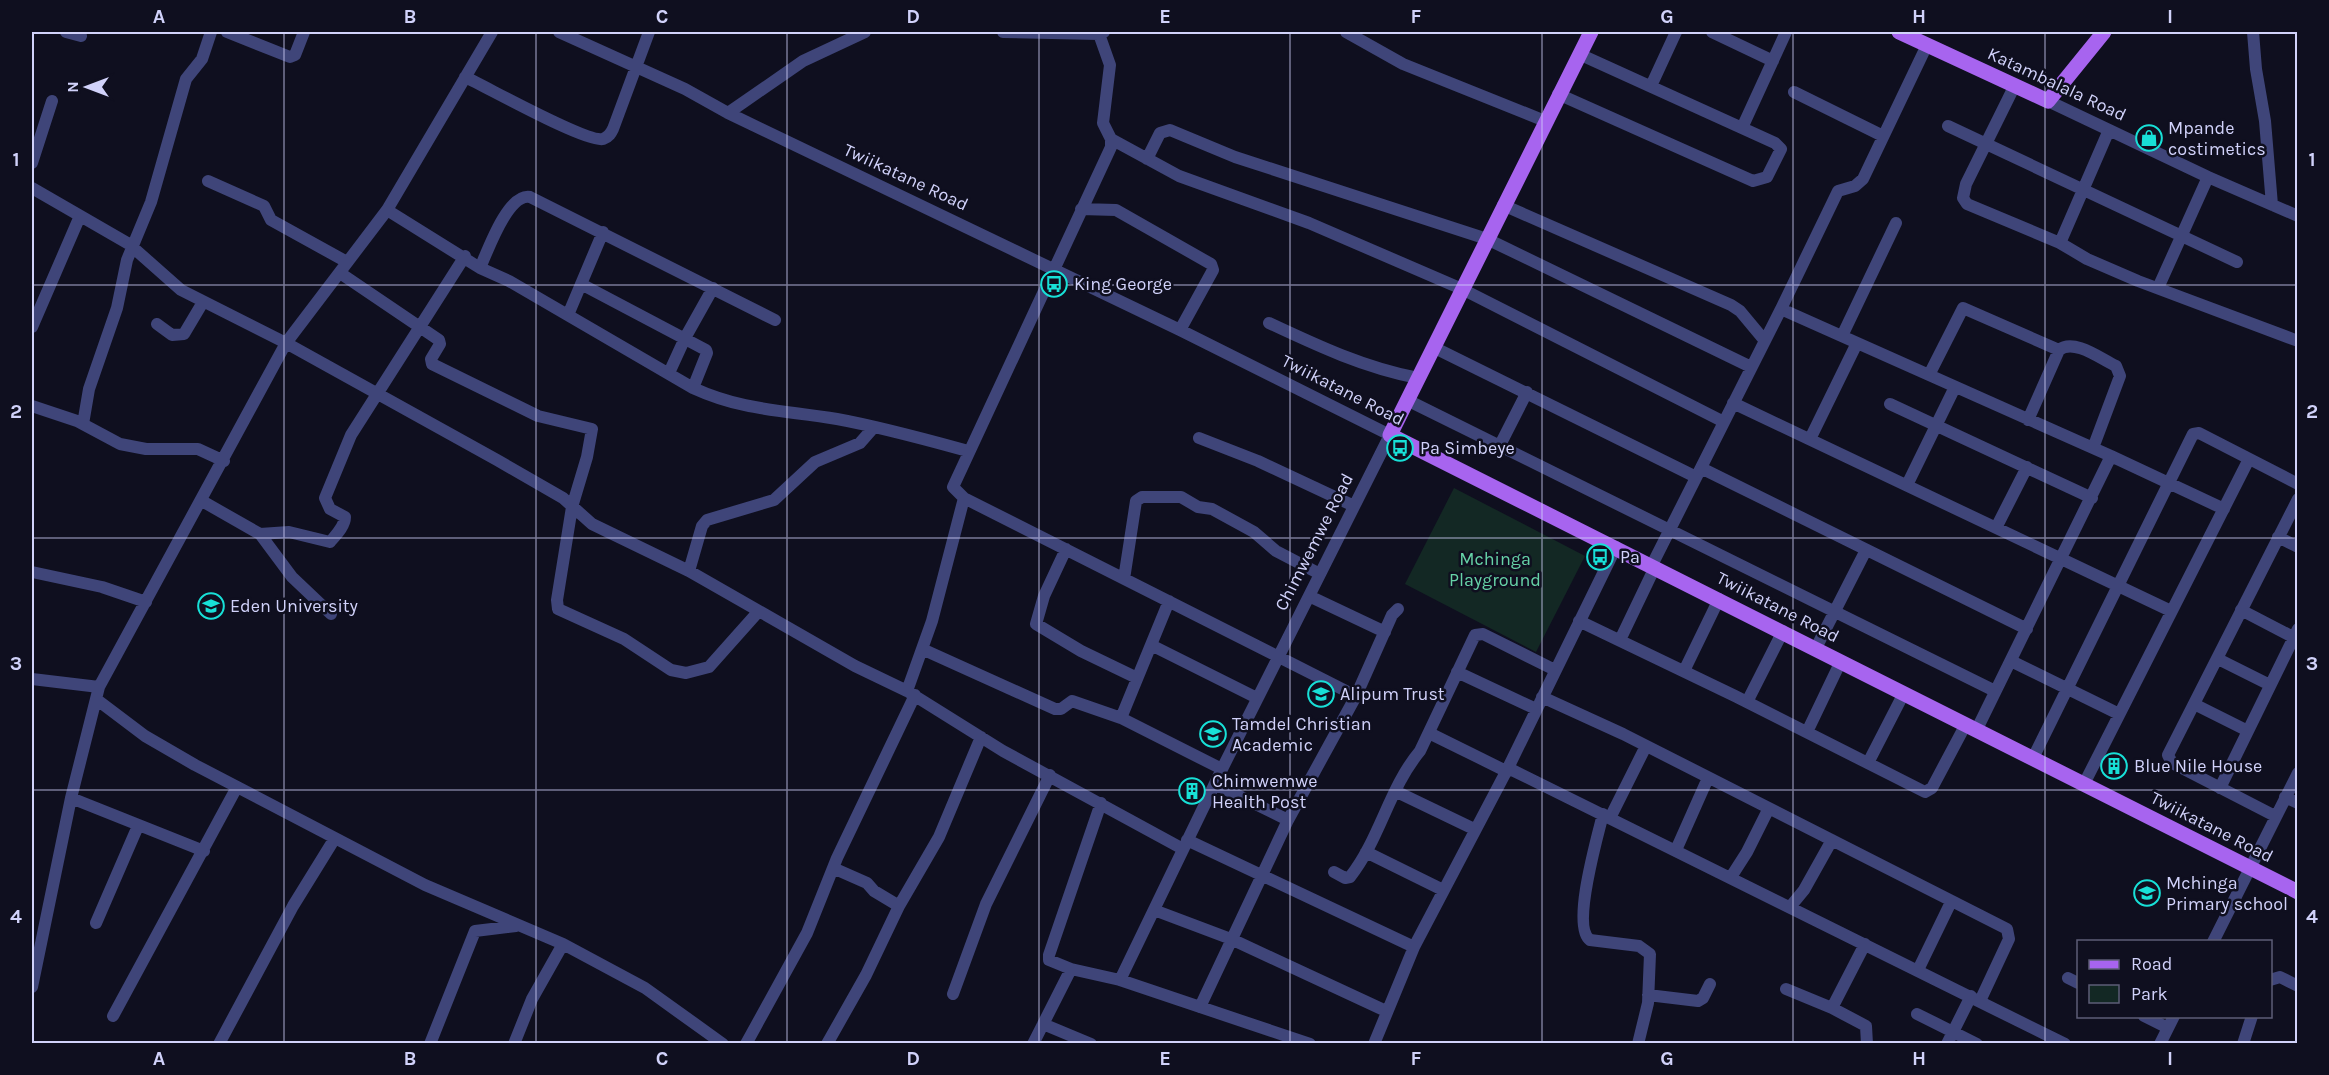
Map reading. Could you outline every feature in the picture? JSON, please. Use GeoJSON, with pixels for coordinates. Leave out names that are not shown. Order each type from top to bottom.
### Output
{"type":"FeatureCollection","features":[{"type":"Feature","properties":{"kind":"main road","name":"Chimwemwe Road"},"geometry":{"type":"LineString","coordinates":[[1390,435],[1558,94],[1591,32]]}},
{"type":"Feature","properties":{"kind":"main road","name":"Katambalala Road"},"geometry":{"type":"LineString","coordinates":[[1899,32],[2048,101]]}},
{"type":"Feature","properties":{"kind":"main road"},"geometry":{"type":"LineString","coordinates":[[2048,101],[2104,32]]}},
{"type":"Feature","properties":{"kind":"main road","name":"Twiikatane Road"},"geometry":{"type":"LineString","coordinates":[[1390,435],[2298,892]]}},
{"type":"Feature","properties":{"kind":"street"},"geometry":{"type":"LineString","coordinates":[[66,32],[81,36]]}},
{"type":"Feature","properties":{"kind":"street"},"geometry":{"type":"LineString","coordinates":[[83,424],[89,389],[117,308],[127,260],[151,202],[186,79],[202,59],[211,32]]}},
{"type":"Feature","properties":{"kind":"street"},"geometry":{"type":"LineString","coordinates":[[227,32],[292,57],[304,32]]}},
{"type":"Feature","properties":{"kind":"street"},"geometry":{"type":"LineString","coordinates":[[32,987],[70,798],[98,693],[286,343],[387,210],[492,32]]}},
{"type":"Feature","properties":{"kind":"street","name":"Twiikatane Road"},"geometry":{"type":"LineString","coordinates":[[559,32],[635,66],[728,113],[1053,268],[1390,435]]}},
{"type":"Feature","properties":{"kind":"street"},"geometry":{"type":"LineString","coordinates":[[465,77],[580,134],[602,139],[613,129],[648,32]]}},
{"type":"Feature","properties":{"kind":"street"},"geometry":{"type":"LineString","coordinates":[[728,113],[803,61],[865,32]]}},
{"type":"Feature","properties":{"kind":"street"},"geometry":{"type":"LineString","coordinates":[[1003,32],[1102,33],[1110,65],[1103,123],[1111,139],[1111,147],[952,487],[964,498],[1356,696]]}},
{"type":"Feature","properties":{"kind":"street"},"geometry":{"type":"LineString","coordinates":[[1346,32],[1403,64],[1545,121]]}},
{"type":"Feature","properties":{"kind":"street"},"geometry":{"type":"LineString","coordinates":[[1651,86],[1676,32]]}},
{"type":"Feature","properties":{"kind":"street"},"geometry":{"type":"LineString","coordinates":[[1712,32],[1773,60]]}},
{"type":"Feature","properties":{"kind":"street"},"geometry":{"type":"LineString","coordinates":[[1742,128],[1786,32]]}},
{"type":"Feature","properties":{"kind":"street"},"geometry":{"type":"LineString","coordinates":[[2253,32],[2256,69],[2265,121],[2272,205]]}},
{"type":"Feature","properties":{"kind":"street"},"geometry":{"type":"LineString","coordinates":[[1620,640],[1670,528],[1838,191],[1859,183],[1927,45]]}},
{"type":"Feature","properties":{"kind":"street"},"geometry":{"type":"LineString","coordinates":[[1558,94],[1748,179],[1764,180],[1780,157],[1781,149],[1775,143],[1579,54]]}},
{"type":"Feature","properties":{"kind":"street"},"geometry":{"type":"LineString","coordinates":[[2015,86],[1966,184],[1963,193],[1964,201],[2060,243],[2086,259],[2298,341]]}},
{"type":"Feature","properties":{"kind":"street"},"geometry":{"type":"LineString","coordinates":[[1794,92],[1883,136]]}},
{"type":"Feature","properties":{"kind":"street"},"geometry":{"type":"LineString","coordinates":[[32,162],[52,101]]}},
{"type":"Feature","properties":{"kind":"street","name":"Katambalala Road"},"geometry":{"type":"LineString","coordinates":[[2048,101],[2208,177],[2298,216]]}},
{"type":"Feature","properties":{"kind":"street"},"geometry":{"type":"LineString","coordinates":[[1948,126],[2182,234],[2237,262]]}},
{"type":"Feature","properties":{"kind":"street"},"geometry":{"type":"LineString","coordinates":[[1147,159],[1160,133],[1170,130],[1235,157],[1487,239],[1751,367]]}},
{"type":"Feature","properties":{"kind":"street"},"geometry":{"type":"LineString","coordinates":[[2060,243],[2109,130]]}},
{"type":"Feature","properties":{"kind":"street"},"geometry":{"type":"LineString","coordinates":[[1111,139],[1196,183],[1309,223],[1462,289],[1724,422]]}},
{"type":"Feature","properties":{"kind":"street"},"geometry":{"type":"LineString","coordinates":[[2158,288],[2208,177]]}},
{"type":"Feature","properties":{"kind":"street"},"geometry":{"type":"LineString","coordinates":[[208,181],[264,206],[271,220],[347,262]]}},
{"type":"Feature","properties":{"kind":"street"},"geometry":{"type":"LineString","coordinates":[[32,188],[134,247],[170,282],[203,302],[286,343],[551,490],[592,524],[689,572],[855,666],[911,693],[981,737],[1101,803],[1185,845],[1260,874],[1414,947]]}},
{"type":"Feature","properties":{"kind":"street"},"geometry":{"type":"LineString","coordinates":[[480,268],[503,219],[515,202],[522,196],[537,198],[775,320]]}},
{"type":"Feature","properties":{"kind":"street"},"geometry":{"type":"LineString","coordinates":[[1503,205],[1731,305],[1740,311],[1765,341]]}},
{"type":"Feature","properties":{"kind":"street"},"geometry":{"type":"LineString","coordinates":[[1081,209],[1116,210],[1211,264],[1213,270],[1180,330]]}},
{"type":"Feature","properties":{"kind":"street"},"geometry":{"type":"LineString","coordinates":[[387,210],[465,256],[480,268],[568,315],[693,388],[742,406],[874,427],[968,451]]}},
{"type":"Feature","properties":{"kind":"street"},"geometry":{"type":"LineString","coordinates":[[32,327],[80,216]]}},
{"type":"Feature","properties":{"kind":"street"},"geometry":{"type":"LineString","coordinates":[[1842,336],[1896,223]]}},
{"type":"Feature","properties":{"kind":"street"},"geometry":{"type":"LineString","coordinates":[[568,315],[603,232]]}},
{"type":"Feature","properties":{"kind":"street"},"geometry":{"type":"LineString","coordinates":[[260,534],[289,532],[330,542],[336,535],[345,522],[345,517],[330,509],[325,498],[351,435],[376,392],[465,256]]}},
{"type":"Feature","properties":{"kind":"street"},"geometry":{"type":"LineString","coordinates":[[340,273],[439,340],[431,360],[440,368],[538,416],[592,429],[590,448],[572,507],[557,600],[560,610],[624,639],[671,670],[686,673],[709,667],[758,612]]}},
{"type":"Feature","properties":{"kind":"street"},"geometry":{"type":"LineString","coordinates":[[581,284],[685,338],[707,352],[693,388]]}},
{"type":"Feature","properties":{"kind":"street"},"geometry":{"type":"LineString","coordinates":[[669,374],[685,338],[713,288]]}},
{"type":"Feature","properties":{"kind":"street"},"geometry":{"type":"LineString","coordinates":[[157,324],[172,335],[184,334],[203,302]]}},
{"type":"Feature","properties":{"kind":"street"},"geometry":{"type":"LineString","coordinates":[[1929,375],[1963,308],[2059,350]]}},
{"type":"Feature","properties":{"kind":"street"},"geometry":{"type":"LineString","coordinates":[[1781,309],[2224,508]]}},
{"type":"Feature","properties":{"kind":"street"},"geometry":{"type":"LineString","coordinates":[[1269,323],[1341,356],[1380,370],[1418,378]]}},
{"type":"Feature","properties":{"kind":"street"},"geometry":{"type":"LineString","coordinates":[[1810,439],[1857,343]]}},
{"type":"Feature","properties":{"kind":"street"},"geometry":{"type":"LineString","coordinates":[[2028,420],[2059,350],[2068,345],[2073,346],[2116,366],[2119,371],[2118,388],[2093,448]]}},
{"type":"Feature","properties":{"kind":"street"},"geometry":{"type":"LineString","coordinates":[[1433,347],[1866,550],[2026,629]]}},
{"type":"Feature","properties":{"kind":"street"},"geometry":{"type":"LineString","coordinates":[[1907,485],[1955,387]]}},
{"type":"Feature","properties":{"kind":"street"},"geometry":{"type":"LineString","coordinates":[[1499,447],[1527,392]]}},
{"type":"Feature","properties":{"kind":"street"},"geometry":{"type":"LineString","coordinates":[[1407,400],[1499,447],[1670,528],[1995,691]]}},
{"type":"Feature","properties":{"kind":"street"},"geometry":{"type":"LineString","coordinates":[[1733,403],[1997,526],[2171,611]]}},
{"type":"Feature","properties":{"kind":"street"},"geometry":{"type":"LineString","coordinates":[[1890,404],[2092,498]]}},
{"type":"Feature","properties":{"kind":"street"},"geometry":{"type":"LineString","coordinates":[[32,406],[83,424],[120,444],[146,449],[198,449],[209,452],[224,461]]}},
{"type":"Feature","properties":{"kind":"street"},"geometry":{"type":"LineString","coordinates":[[689,572],[702,526],[707,520],[774,500],[815,462],[860,443],[874,427]]}},
{"type":"Feature","properties":{"kind":"street"},"geometry":{"type":"LineString","coordinates":[[2033,758],[2190,438],[2196,433],[2298,484]]}},
{"type":"Feature","properties":{"kind":"street","name":"Chimwemwe Road"},"geometry":{"type":"LineString","coordinates":[[1120,980],[1257,698],[1390,435]]}},
{"type":"Feature","properties":{"kind":"street"},"geometry":{"type":"LineString","coordinates":[[1199,438],[1258,460],[1354,507]]}},
{"type":"Feature","properties":{"kind":"street"},"geometry":{"type":"LineString","coordinates":[[1579,621],[1928,792],[1995,691],[2111,456]]}},
{"type":"Feature","properties":{"kind":"street"},"geometry":{"type":"LineString","coordinates":[[2084,784],[2249,459]]}},
{"type":"Feature","properties":{"kind":"street"},"geometry":{"type":"LineString","coordinates":[[1997,526],[2027,467]]}},
{"type":"Feature","properties":{"kind":"street"},"geometry":{"type":"LineString","coordinates":[[1124,579],[1136,501],[1142,498],[1172,495],[1198,507],[1212,509],[1254,532],[1281,555],[1320,574]]}},
{"type":"Feature","properties":{"kind":"street"},"geometry":{"type":"LineString","coordinates":[[746,1044],[807,933],[833,868],[911,693],[964,498]]}},
{"type":"Feature","properties":{"kind":"street"},"geometry":{"type":"LineString","coordinates":[[2276,816],[2168,759],[2298,499]]}},
{"type":"Feature","properties":{"kind":"street"},"geometry":{"type":"LineString","coordinates":[[202,501],[260,534],[292,577],[331,614]]}},
{"type":"Feature","properties":{"kind":"street"},"geometry":{"type":"LineString","coordinates":[[2278,537],[2298,547]]}},
{"type":"Feature","properties":{"kind":"street"},"geometry":{"type":"LineString","coordinates":[[1374,1044],[1414,947],[1473,829],[1507,770],[1616,547]]}},
{"type":"Feature","properties":{"kind":"street"},"geometry":{"type":"LineString","coordinates":[[1066,549],[1044,596],[1036,624],[1081,651],[1137,678]]}},
{"type":"Feature","properties":{"kind":"street"},"geometry":{"type":"LineString","coordinates":[[1816,648],[1866,550]]}},
{"type":"Feature","properties":{"kind":"street"},"geometry":{"type":"LineString","coordinates":[[32,572],[102,587],[146,602]]}},
{"type":"Feature","properties":{"kind":"street"},"geometry":{"type":"LineString","coordinates":[[1309,596],[1385,632]]}},
{"type":"Feature","properties":{"kind":"street"},"geometry":{"type":"LineString","coordinates":[[1684,671],[1719,599]]}},
{"type":"Feature","properties":{"kind":"street"},"geometry":{"type":"LineString","coordinates":[[1121,718],[1169,601]]}},
{"type":"Feature","properties":{"kind":"street"},"geometry":{"type":"LineString","coordinates":[[1200,1007],[1260,874],[1356,696],[1392,615],[1398,609]]}},
{"type":"Feature","properties":{"kind":"street"},"geometry":{"type":"LineString","coordinates":[[2220,788],[2295,633],[2241,610]]}},
{"type":"Feature","properties":{"kind":"street"},"geometry":{"type":"LineString","coordinates":[[1747,702],[1783,632]]}},
{"type":"Feature","properties":{"kind":"street"},"geometry":{"type":"LineString","coordinates":[[1334,872],[1345,878],[1350,877],[1366,852],[1407,766],[1420,751],[1457,672],[1478,634],[1555,670]]}},
{"type":"Feature","properties":{"kind":"street"},"geometry":{"type":"LineString","coordinates":[[1151,645],[1257,698]]}},
{"type":"Feature","properties":{"kind":"street"},"geometry":{"type":"LineString","coordinates":[[922,649],[1055,709],[1061,709],[1072,701],[1121,718],[1222,769]]}},
{"type":"Feature","properties":{"kind":"street"},"geometry":{"type":"LineString","coordinates":[[2218,659],[2270,685]]}},
{"type":"Feature","properties":{"kind":"street"},"geometry":{"type":"LineString","coordinates":[[1807,732],[1841,660]]}},
{"type":"Feature","properties":{"kind":"street"},"geometry":{"type":"LineString","coordinates":[[2011,661],[2119,714]]}},
{"type":"Feature","properties":{"kind":"street"},"geometry":{"type":"LineString","coordinates":[[1457,672],[1536,709]]}},
{"type":"Feature","properties":{"kind":"street"},"geometry":{"type":"LineString","coordinates":[[32,679],[98,693],[145,736],[237,787],[425,885],[563,944],[645,988],[723,1044]]}},
{"type":"Feature","properties":{"kind":"street"},"geometry":{"type":"LineString","coordinates":[[1868,763],[1904,693]]}},
{"type":"Feature","properties":{"kind":"street"},"geometry":{"type":"LineString","coordinates":[[1542,697],[1646,746],[2009,932],[2009,939],[1976,999],[1950,1038]]}},
{"type":"Feature","properties":{"kind":"street"},"geometry":{"type":"LineString","coordinates":[[2194,704],[2248,731]]}},
{"type":"Feature","properties":{"kind":"street"},"geometry":{"type":"LineString","coordinates":[[1429,733],[1731,877],[1976,999],[2047,1040],[2065,1044]]}},
{"type":"Feature","properties":{"kind":"street"},"geometry":{"type":"LineString","coordinates":[[827,1044],[866,975],[899,906],[947,821],[981,737]]}},
{"type":"Feature","properties":{"kind":"street"},"geometry":{"type":"LineString","coordinates":[[1638,1044],[1648,994],[1651,958],[1648,949],[1590,940],[1584,934],[1587,882],[1607,816],[1646,746]]}},
{"type":"Feature","properties":{"kind":"street"},"geometry":{"type":"LineString","coordinates":[[2214,940],[2298,773]]}},
{"type":"Feature","properties":{"kind":"street"},"geometry":{"type":"LineString","coordinates":[[953,994],[986,904],[1050,775]]}},
{"type":"Feature","properties":{"kind":"street"},"geometry":{"type":"LineString","coordinates":[[1676,850],[1708,778]]}},
{"type":"Feature","properties":{"kind":"street"},"geometry":{"type":"LineString","coordinates":[[1215,784],[1288,820]]}},
{"type":"Feature","properties":{"kind":"street"},"geometry":{"type":"LineString","coordinates":[[113,1016],[237,787]]}},
{"type":"Feature","properties":{"kind":"street"},"geometry":{"type":"LineString","coordinates":[[1395,791],[1473,829]]}},
{"type":"Feature","properties":{"kind":"street"},"geometry":{"type":"LineString","coordinates":[[2285,797],[2298,803]]}},
{"type":"Feature","properties":{"kind":"street"},"geometry":{"type":"LineString","coordinates":[[70,798],[204,851]]}},
{"type":"Feature","properties":{"kind":"street"},"geometry":{"type":"LineString","coordinates":[[1101,803],[1048,957],[1051,962],[1120,980],[1307,1043]]}},
{"type":"Feature","properties":{"kind":"street"},"geometry":{"type":"LineString","coordinates":[[1731,877],[1748,852],[1769,808]]}},
{"type":"Feature","properties":{"kind":"street"},"geometry":{"type":"LineString","coordinates":[[96,922],[138,826]]}},
{"type":"Feature","properties":{"kind":"street"},"geometry":{"type":"LineString","coordinates":[[219,1044],[293,906],[335,838]]}},
{"type":"Feature","properties":{"kind":"street"},"geometry":{"type":"LineString","coordinates":[[1790,907],[1804,890],[1832,840]]}},
{"type":"Feature","properties":{"kind":"street"},"geometry":{"type":"LineString","coordinates":[[1366,852],[1443,890]]}},
{"type":"Feature","properties":{"kind":"street"},"geometry":{"type":"LineString","coordinates":[[833,868],[867,883],[874,891],[899,906]]}},
{"type":"Feature","properties":{"kind":"street"},"geometry":{"type":"LineString","coordinates":[[1918,970],[1951,902]]}},
{"type":"Feature","properties":{"kind":"street"},"geometry":{"type":"LineString","coordinates":[[1154,910],[1231,939],[1386,1011]]}},
{"type":"Feature","properties":{"kind":"street"},"geometry":{"type":"LineString","coordinates":[[430,1044],[475,931],[520,926]]}},
{"type":"Feature","properties":{"kind":"street"},"geometry":{"type":"LineString","coordinates":[[514,1044],[532,999],[563,944]]}},
{"type":"Feature","properties":{"kind":"street"},"geometry":{"type":"LineString","coordinates":[[1832,1008],[1864,944]]}},
{"type":"Feature","properties":{"kind":"street"},"geometry":{"type":"LineString","coordinates":[[1033,1044],[1071,969]]}},
{"type":"Feature","properties":{"kind":"street"},"geometry":{"type":"LineString","coordinates":[[2272,980],[2280,977],[2298,986]]}},
{"type":"Feature","properties":{"kind":"street"},"geometry":{"type":"LineString","coordinates":[[1648,994],[1698,1001],[1703,998],[1710,984]]}},
{"type":"Feature","properties":{"kind":"street"},"geometry":{"type":"LineString","coordinates":[[1786,989],[1832,1008],[1866,1026],[1867,1044]]}},
{"type":"Feature","properties":{"kind":"street"},"geometry":{"type":"LineString","coordinates":[[1917,1014],[1950,1038],[1977,1044]]}},
{"type":"Feature","properties":{"kind":"street"},"geometry":{"type":"LineString","coordinates":[[2146,1018],[2168,1028]]}},
{"type":"Feature","properties":{"kind":"street"},"geometry":{"type":"LineString","coordinates":[[2160,1044],[2173,1018]]}},
{"type":"Feature","properties":{"kind":"street"},"geometry":{"type":"LineString","coordinates":[[2243,1044],[2252,1018]]}},
{"type":"Feature","properties":{"kind":"street"},"geometry":{"type":"LineString","coordinates":[[1043,1023],[1091,1044]]}},
{"type":"Feature","properties":{"kind":"green space","name":"Mchinga Playground"},"geometry":{"type":"Polygon","coordinates":[[[1454,488],[1585,556],[1536,652],[1405,584],[1454,488]]]}},
{"type":"Feature","properties":{"kind":"place","name":"Mpande costimetics"},"geometry":{"type":"Point","coordinates":[2149,138]}},
{"type":"Feature","properties":{"kind":"place","name":"King George"},"geometry":{"type":"Point","coordinates":[1054,284]}},
{"type":"Feature","properties":{"kind":"place","name":"Pa Simbeye"},"geometry":{"type":"Point","coordinates":[1400,448]}},
{"type":"Feature","properties":{"kind":"place","name":"Pa"},"geometry":{"type":"Point","coordinates":[1600,557]}},
{"type":"Feature","properties":{"kind":"place","name":"Eden University"},"geometry":{"type":"Point","coordinates":[211,606]}},
{"type":"Feature","properties":{"kind":"place","name":"Alipum Trust"},"geometry":{"type":"Point","coordinates":[1321,694]}},
{"type":"Feature","properties":{"kind":"place","name":"Tamdel Christian Academic"},"geometry":{"type":"Point","coordinates":[1213,734]}},
{"type":"Feature","properties":{"kind":"place","name":"Blue Nile House"},"geometry":{"type":"Point","coordinates":[2114,766]}},
{"type":"Feature","properties":{"kind":"place","name":"Chimwemwe Health Post"},"geometry":{"type":"Point","coordinates":[1192,791]}},
{"type":"Feature","properties":{"kind":"place","name":"Mchinga Primary school"},"geometry":{"type":"Point","coordinates":[2147,893]}}]}
